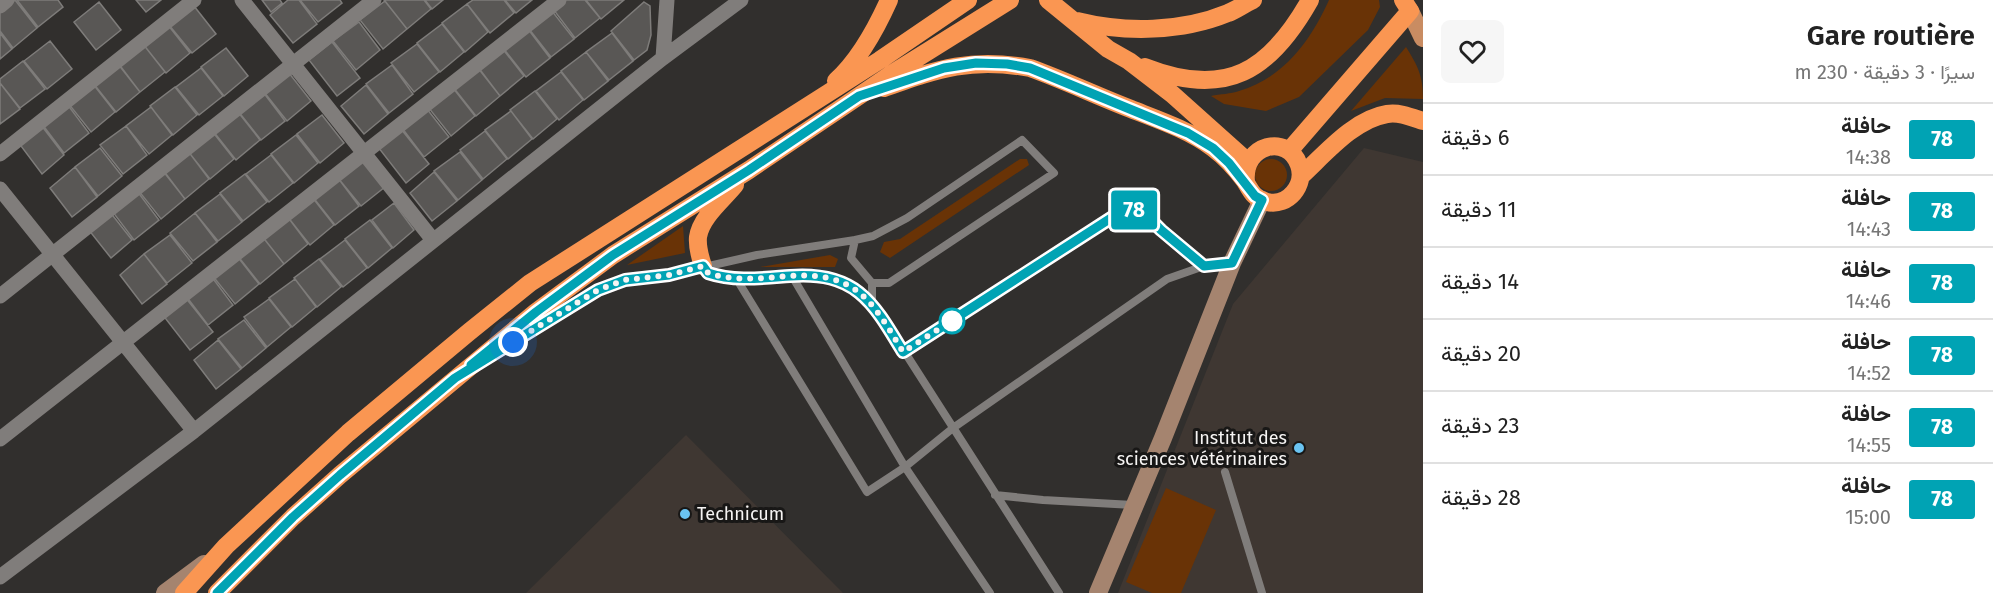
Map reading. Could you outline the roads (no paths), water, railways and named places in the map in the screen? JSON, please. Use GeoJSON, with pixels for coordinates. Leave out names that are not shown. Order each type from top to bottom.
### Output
{"type":"FeatureCollection","features":[{"type":"Feature","properties":{"kind":"highway"},"geometry":{"type":"LineString","coordinates":[[812,103],[842,76],[863,48],[889,0]]}},
{"type":"Feature","properties":{"kind":"highway"},"geometry":{"type":"LineString","coordinates":[[184,593],[226,546],[348,433],[530,284],[968,0]]}},
{"type":"Feature","properties":{"kind":"highway"},"geometry":{"type":"LineString","coordinates":[[1048,0],[1108,49],[1129,61],[1172,93],[1248,162]]}},
{"type":"Feature","properties":{"kind":"highway"},"geometry":{"type":"LineString","coordinates":[[1073,20],[1131,28],[1174,27],[1228,13],[1252,0]]}},
{"type":"Feature","properties":{"kind":"highway"},"geometry":{"type":"LineString","coordinates":[[1129,61],[1192,80],[1210,81],[1228,78],[1247,71],[1274,51],[1296,25],[1310,0]]}},
{"type":"Feature","properties":{"kind":"highway"},"geometry":{"type":"LineString","coordinates":[[217,593],[293,517],[340,475],[536,312],[613,255],[749,170],[1003,4]]}},
{"type":"Feature","properties":{"kind":"highway"},"geometry":{"type":"LineString","coordinates":[[1289,152],[1411,4]]}},
{"type":"Feature","properties":{"kind":"highway"},"geometry":{"type":"LineString","coordinates":[[859,96],[944,68],[976,63],[1007,64],[1030,68],[1188,133],[1213,148],[1246,182]]}},
{"type":"Feature","properties":{"kind":"highway"},"geometry":{"type":"LineString","coordinates":[[1301,176],[1354,129],[1369,119],[1388,114],[1405,115],[1423,122]]}},
{"type":"Feature","properties":{"kind":"highway"},"geometry":{"type":"LineString","coordinates":[[1271,146],[1280,147],[1289,152],[1296,158],[1300,167],[1301,176],[1295,193],[1288,198],[1271,203],[1262,200],[1249,190],[1245,172],[1253,154],[1271,146]]}},
{"type":"Feature","properties":{"kind":"highway"},"geometry":{"type":"LineString","coordinates":[[703,266],[698,248],[698,236],[702,225],[749,170]]}},
{"type":"Feature","properties":{"kind":"main road"},"geometry":{"type":"LineString","coordinates":[[1411,4],[1423,38]]}},
{"type":"Feature","properties":{"kind":"street"},"geometry":{"type":"LineString","coordinates":[[0,6],[7,0]]}},
{"type":"Feature","properties":{"kind":"street"},"geometry":{"type":"LineString","coordinates":[[0,154],[194,0]]}},
{"type":"Feature","properties":{"kind":"street"},"geometry":{"type":"LineString","coordinates":[[242,0],[433,240]]}},
{"type":"Feature","properties":{"kind":"street"},"geometry":{"type":"LineString","coordinates":[[0,296],[374,0]]}},
{"type":"Feature","properties":{"kind":"street"},"geometry":{"type":"LineString","coordinates":[[663,58],[667,0]]}},
{"type":"Feature","properties":{"kind":"street"},"geometry":{"type":"LineString","coordinates":[[0,578],[194,431],[663,58],[741,0]]}},
{"type":"Feature","properties":{"kind":"street"},"geometry":{"type":"LineString","coordinates":[[4,433],[556,1]]}},
{"type":"Feature","properties":{"kind":"street"},"geometry":{"type":"LineString","coordinates":[[0,189],[194,431]]}},
{"type":"Feature","properties":{"kind":"street"},"geometry":{"type":"LineString","coordinates":[[1098,593],[1163,438],[1232,263],[1262,200]]}},
{"type":"Feature","properties":{"kind":"street"},"geometry":{"type":"LineString","coordinates":[[165,593],[226,546]]}},
{"type":"Feature","properties":{"kind":"lane"},"geometry":{"type":"LineString","coordinates":[[455,378],[598,290],[625,280],[669,275],[757,255],[873,236],[907,218],[1022,140],[1054,173],[889,282],[872,283]]}},
{"type":"Feature","properties":{"kind":"lane"},"geometry":{"type":"LineString","coordinates":[[903,352],[1125,209],[1136,210],[1146,215],[1204,266]]}},
{"type":"Feature","properties":{"kind":"lane"},"geometry":{"type":"LineString","coordinates":[[855,240],[851,258],[872,283],[872,303]]}},
{"type":"Feature","properties":{"kind":"lane"},"geometry":{"type":"LineString","coordinates":[[736,278],[867,492],[906,467],[953,428],[1167,279],[1204,266],[1232,263]]}},
{"type":"Feature","properties":{"kind":"lane"},"geometry":{"type":"LineString","coordinates":[[703,266],[708,273],[736,278],[765,279],[792,276],[838,279],[854,288],[872,303],[1059,593]]}},
{"type":"Feature","properties":{"kind":"lane"},"geometry":{"type":"LineString","coordinates":[[792,276],[906,467],[990,593]]}},
{"type":"Feature","properties":{"kind":"lane"},"geometry":{"type":"LineString","coordinates":[[1225,472],[1262,593]]}},
{"type":"Feature","properties":{"kind":"lane"},"geometry":{"type":"LineString","coordinates":[[995,495],[1134,505]]}},
{"type":"Feature","properties":{"kind":"place","name":"Institut des sciences vétérinaires"},"geometry":{"type":"Point","coordinates":[1299,448]}},
{"type":"Feature","properties":{"kind":"place","name":"Technicum"},"geometry":{"type":"Point","coordinates":[685,514]}}]}
